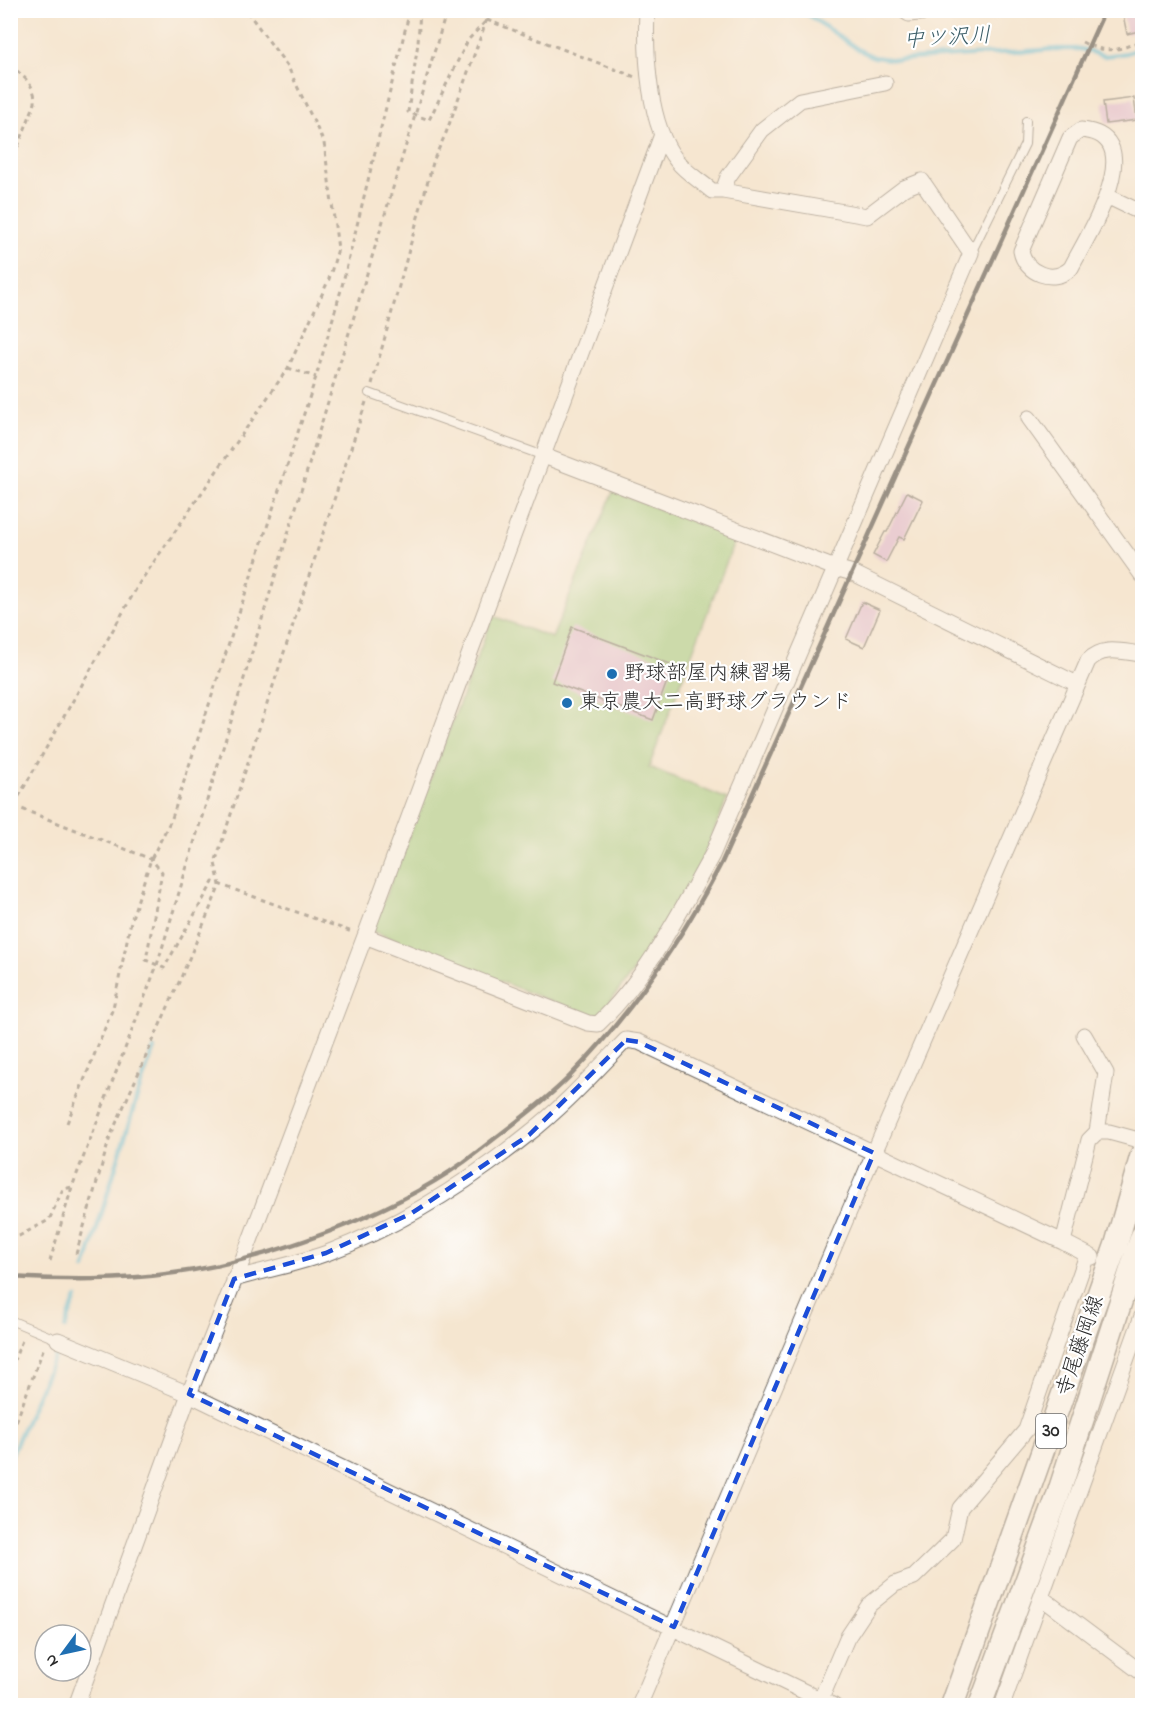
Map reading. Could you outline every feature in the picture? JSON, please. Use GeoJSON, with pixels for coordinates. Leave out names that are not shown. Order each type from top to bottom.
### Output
{"type":"FeatureCollection","features":[{"type":"Feature","properties":{"kind":"main road","name":"寺尾藤岡線"},"geometry":{"type":"LineString","coordinates":[[952,1706],[1116,1245],[1143,1154]]}},
{"type":"Feature","properties":{"kind":"main road","name":"寺尾藤岡線"},"geometry":{"type":"LineString","coordinates":[[980,1706],[1057,1498],[1143,1236]]}},
{"type":"Feature","properties":{"kind":"street"},"geometry":{"type":"LineString","coordinates":[[365,936],[588,1023],[598,1024],[635,981],[674,923],[712,855],[971,253],[922,181],[904,188],[867,216],[723,190],[712,191],[677,162],[661,137],[648,80],[647,10]]}},
{"type":"Feature","properties":{"kind":"street"},"geometry":{"type":"LineString","coordinates":[[903,10],[909,14],[947,10]]}},
{"type":"Feature","properties":{"kind":"street"},"geometry":{"type":"LineString","coordinates":[[723,190],[728,177],[762,130],[800,100],[885,83]]}},
{"type":"Feature","properties":{"kind":"street"},"geometry":{"type":"LineString","coordinates":[[1081,130],[1092,130],[1104,136],[1110,146],[1114,171],[1107,196],[1071,268],[1065,274],[1057,277],[1048,276],[1028,268],[1021,251],[1070,138],[1081,130]]}},
{"type":"Feature","properties":{"kind":"street"},"geometry":{"type":"LineString","coordinates":[[76,1706],[189,1394],[365,936],[661,137]]}},
{"type":"Feature","properties":{"kind":"street"},"geometry":{"type":"LineString","coordinates":[[1107,196],[1143,213]]}},
{"type":"Feature","properties":{"kind":"street"},"geometry":{"type":"LineString","coordinates":[[1029,418],[1143,575]]}},
{"type":"Feature","properties":{"kind":"street"},"geometry":{"type":"LineString","coordinates":[[544,456],[853,573],[1077,684]]}},
{"type":"Feature","properties":{"kind":"street"},"geometry":{"type":"LineString","coordinates":[[639,1706],[874,1153],[1088,661],[1094,654],[1106,650],[1143,654]]}},
{"type":"Feature","properties":{"kind":"street"},"geometry":{"type":"LineString","coordinates":[[1063,1242],[1089,1140],[1097,1132],[1106,1073],[1084,1035]]}},
{"type":"Feature","properties":{"kind":"street"},"geometry":{"type":"LineString","coordinates":[[53,1339],[189,1394],[674,1627],[824,1703],[847,1638],[869,1605],[895,1584],[914,1577],[952,1539],[960,1508],[1026,1430],[1089,1256],[639,1042],[626,1040],[529,1135],[471,1177],[369,1235],[326,1253],[234,1279]]}},
{"type":"Feature","properties":{"kind":"street"},"geometry":{"type":"LineString","coordinates":[[1097,1132],[1108,1132],[1143,1142]]}},
{"type":"Feature","properties":{"kind":"street"},"geometry":{"type":"LineString","coordinates":[[1002,1706],[1143,1316]]}},
{"type":"Feature","properties":{"kind":"street"},"geometry":{"type":"LineString","coordinates":[[1042,1598],[1143,1673]]}},
{"type":"Feature","properties":{"kind":"lane"},"geometry":{"type":"LineString","coordinates":[[971,253],[1024,144],[1026,121]]}},
{"type":"Feature","properties":{"kind":"lane"},"geometry":{"type":"LineString","coordinates":[[369,393],[544,456]]}},
{"type":"Feature","properties":{"kind":"lane"},"geometry":{"type":"LineString","coordinates":[[10,1320],[53,1339]]}},
{"type":"Feature","properties":{"kind":"path"},"geometry":{"type":"LineString","coordinates":[[10,812],[140,582],[288,368],[329,279],[338,249],[324,143],[288,67],[246,10]]}},
{"type":"Feature","properties":{"kind":"path"},"geometry":{"type":"LineString","coordinates":[[68,1123],[113,1008],[131,921],[151,859],[172,818],[316,377],[344,278],[410,10]]}},
{"type":"Feature","properties":{"kind":"path"},"geometry":{"type":"LineString","coordinates":[[420,10],[418,43],[408,112],[429,120],[468,40],[487,20]]}},
{"type":"Feature","properties":{"kind":"path"},"geometry":{"type":"LineString","coordinates":[[50,1260],[72,1187],[157,965],[447,10]]}},
{"type":"Feature","properties":{"kind":"path"},"geometry":{"type":"LineString","coordinates":[[487,20],[631,77],[648,80]]}},
{"type":"Feature","properties":{"kind":"path"},"geometry":{"type":"LineString","coordinates":[[76,1254],[110,1137],[220,885],[215,862],[369,393],[434,159],[446,133],[487,20]]}},
{"type":"Feature","properties":{"kind":"path"},"geometry":{"type":"LineString","coordinates":[[1082,42],[1097,49],[1110,50],[1125,48],[1143,40]]}},
{"type":"Feature","properties":{"kind":"path"},"geometry":{"type":"LineString","coordinates":[[10,65],[30,82],[36,94],[35,103],[10,167]]}},
{"type":"Feature","properties":{"kind":"path"},"geometry":{"type":"LineString","coordinates":[[288,368],[316,377]]}},
{"type":"Feature","properties":{"kind":"path"},"geometry":{"type":"LineString","coordinates":[[14,806],[151,859],[162,872],[146,960],[164,968],[213,882],[365,936]]}},
{"type":"Feature","properties":{"kind":"path"},"geometry":{"type":"LineString","coordinates":[[10,1238],[19,1236],[49,1220],[63,1189],[72,1187]]}},
{"type":"Feature","properties":{"kind":"path"},"geometry":{"type":"LineString","coordinates":[[10,1370],[27,1327]]}},
{"type":"Feature","properties":{"kind":"path"},"geometry":{"type":"LineString","coordinates":[[10,1438],[53,1339]]}},
{"type":"Feature","properties":{"kind":"highlighted area"},"geometry":{"type":"Polygon","coordinates":[[[626,1040],[639,1042],[874,1153],[674,1627],[189,1394],[234,1279],[326,1253],[412,1213],[529,1135],[626,1040]]]}},
{"type":"Feature","properties":{"kind":"green space","name":"東京農大二高野球グラウンド"},"geometry":{"type":"Polygon","coordinates":[[[613,492],[736,537],[649,767],[727,799],[700,866],[659,938],[602,1012],[595,1016],[586,1015],[372,931],[493,616],[552,638],[613,492]]]}},
{"type":"Feature","properties":{"kind":"building"},"geometry":{"type":"Polygon","coordinates":[[[1129,10],[1143,10],[1143,30],[1127,34],[1123,15],[1129,13],[1129,10]]]}},
{"type":"Feature","properties":{"kind":"building"},"geometry":{"type":"Polygon","coordinates":[[[1134,98],[1137,120],[1106,124],[1103,102],[1134,98]]]}},
{"type":"Feature","properties":{"kind":"building"},"geometry":{"type":"Polygon","coordinates":[[[907,492],[923,500],[904,539],[899,537],[886,562],[873,555],[907,492]]]}},
{"type":"Feature","properties":{"kind":"building"},"geometry":{"type":"Polygon","coordinates":[[[862,602],[880,610],[864,647],[846,639],[862,602]]]}},
{"type":"Feature","properties":{"kind":"building","name":"野球部屋内練習場"},"geometry":{"type":"Polygon","coordinates":[[[572,627],[673,665],[653,720],[552,682],[572,627]]]}},
{"type":"Feature","properties":{"kind":"waterway","name":"中ツ沢川"},"geometry":{"type":"LineString","coordinates":[[801,10],[859,50],[874,57],[897,60],[1057,49],[1081,49],[1104,56],[1127,53],[1142,47]]}},
{"type":"Feature","properties":{"kind":"waterway"},"geometry":{"type":"LineString","coordinates":[[85,1268],[140,1087],[154,1049]]}},
{"type":"Feature","properties":{"kind":"waterway"},"geometry":{"type":"LineString","coordinates":[[65,1328],[76,1298]]}},
{"type":"Feature","properties":{"kind":"waterway"},"geometry":{"type":"LineString","coordinates":[[10,1458],[56,1353]]}},
{"type":"Feature","properties":{"kind":"railway"},"geometry":{"type":"LineString","coordinates":[[10,1277],[113,1279],[154,1276],[210,1267],[286,1247],[363,1218],[433,1182],[470,1158],[556,1089],[615,1027],[672,948],[722,862],[1105,10]]}},
{"type":"Feature","properties":{"kind":"place","name":"野球部屋内練習場"},"geometry":{"type":"Point","coordinates":[612,674]}},
{"type":"Feature","properties":{"kind":"place","name":"東京農大二高野球グラウンド"},"geometry":{"type":"Point","coordinates":[567,703]}}]}
